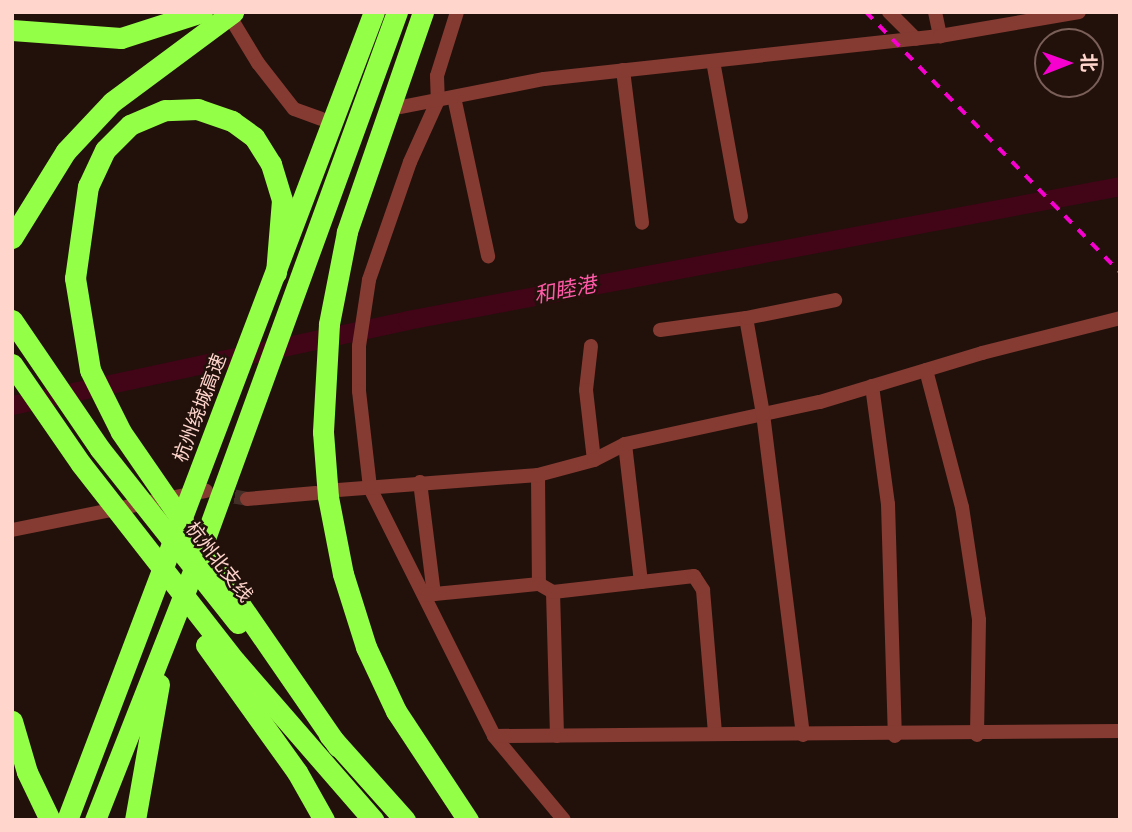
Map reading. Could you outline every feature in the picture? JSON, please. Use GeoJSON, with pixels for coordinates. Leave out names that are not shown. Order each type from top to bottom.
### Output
{"type":"FeatureCollection","features":[{"type":"Feature","properties":{"kind":"highway"},"geometry":{"type":"LineString","coordinates":[[12,238],[26,210],[75,141],[148,72],[195,42],[233,12]]}},
{"type":"Feature","properties":{"kind":"highway","name":"杭州绕城高速"},"geometry":{"type":"LineString","coordinates":[[67,820],[196,492],[225,407],[374,12]]}},
{"type":"Feature","properties":{"kind":"highway"},"geometry":{"type":"LineString","coordinates":[[95,820],[169,634],[397,12]]}},
{"type":"Feature","properties":{"kind":"highway"},"geometry":{"type":"LineString","coordinates":[[423,12],[347,232],[337,282],[325,377],[328,497],[346,586],[366,647],[396,711],[468,820]]}},
{"type":"Feature","properties":{"kind":"highway"},"geometry":{"type":"LineString","coordinates":[[12,30],[121,38],[193,16]]}},
{"type":"Feature","properties":{"kind":"highway"},"geometry":{"type":"LineString","coordinates":[[273,281],[282,200],[271,164],[254,137],[243,129],[198,109],[165,110],[130,125],[105,150],[88,186],[79,226],[75,278],[90,370],[121,432],[338,746]]}},
{"type":"Feature","properties":{"kind":"highway","name":"杭州北支线"},"geometry":{"type":"LineString","coordinates":[[12,320],[100,449],[338,746],[405,820]]}},
{"type":"Feature","properties":{"kind":"highway"},"geometry":{"type":"LineString","coordinates":[[12,364],[297,772],[324,820]]}},
{"type":"Feature","properties":{"kind":"highway"},"geometry":{"type":"LineString","coordinates":[[81,464],[235,660],[373,820]]}},
{"type":"Feature","properties":{"kind":"highway"},"geometry":{"type":"LineString","coordinates":[[135,820],[169,634]]}},
{"type":"Feature","properties":{"kind":"highway"},"geometry":{"type":"LineString","coordinates":[[12,720],[27,772],[50,820]]}},
{"type":"Feature","properties":{"kind":"highway"},"geometry":{"type":"LineString","coordinates":[[12,771],[34,820]]}},
{"type":"Feature","properties":{"kind":"street"},"geometry":{"type":"LineString","coordinates":[[227,12],[258,63],[294,109],[321,119]]}},
{"type":"Feature","properties":{"kind":"street"},"geometry":{"type":"LineString","coordinates":[[457,12],[438,76],[438,100],[410,162],[369,280],[359,346],[359,391],[370,488],[429,594],[494,737],[564,820]]}},
{"type":"Feature","properties":{"kind":"street"},"geometry":{"type":"LineString","coordinates":[[889,12],[916,39]]}},
{"type":"Feature","properties":{"kind":"street"},"geometry":{"type":"LineString","coordinates":[[935,12],[940,36]]}},
{"type":"Feature","properties":{"kind":"street"},"geometry":{"type":"LineString","coordinates":[[401,107],[544,79],[940,36],[1079,12]]}},
{"type":"Feature","properties":{"kind":"street"},"geometry":{"type":"LineString","coordinates":[[713,61],[741,216]]}},
{"type":"Feature","properties":{"kind":"street"},"geometry":{"type":"LineString","coordinates":[[623,70],[642,223]]}},
{"type":"Feature","properties":{"kind":"street"},"geometry":{"type":"LineString","coordinates":[[454,97],[488,256]]}},
{"type":"Feature","properties":{"kind":"street"},"geometry":{"type":"LineString","coordinates":[[660,330],[746,318],[835,300]]}},
{"type":"Feature","properties":{"kind":"street"},"geometry":{"type":"LineString","coordinates":[[746,318],[763,414],[803,734]]}},
{"type":"Feature","properties":{"kind":"street"},"geometry":{"type":"LineString","coordinates":[[338,490],[538,475],[594,460],[625,443],[763,414],[1120,318]]}},
{"type":"Feature","properties":{"kind":"street"},"geometry":{"type":"LineString","coordinates":[[591,346],[586,390],[594,460]]}},
{"type":"Feature","properties":{"kind":"street"},"geometry":{"type":"LineString","coordinates":[[926,370],[962,507],[979,620],[977,735]]}},
{"type":"Feature","properties":{"kind":"street"},"geometry":{"type":"LineString","coordinates":[[872,386],[888,504],[895,736]]}},
{"type":"Feature","properties":{"kind":"street"},"geometry":{"type":"LineString","coordinates":[[625,443],[641,582]]}},
{"type":"Feature","properties":{"kind":"street"},"geometry":{"type":"LineString","coordinates":[[538,475],[539,584]]}},
{"type":"Feature","properties":{"kind":"street"},"geometry":{"type":"LineString","coordinates":[[420,482],[429,594]]}},
{"type":"Feature","properties":{"kind":"street"},"geometry":{"type":"LineString","coordinates":[[12,530],[196,492]]}},
{"type":"Feature","properties":{"kind":"street"},"geometry":{"type":"LineString","coordinates":[[247,499],[316,492]]}},
{"type":"Feature","properties":{"kind":"street"},"geometry":{"type":"LineString","coordinates":[[429,594],[539,584],[552,592],[694,576],[703,590],[715,733]]}},
{"type":"Feature","properties":{"kind":"street"},"geometry":{"type":"LineString","coordinates":[[552,592],[557,736]]}},
{"type":"Feature","properties":{"kind":"street"},"geometry":{"type":"LineString","coordinates":[[494,737],[715,733],[895,736],[1120,731]]}},
{"type":"Feature","properties":{"kind":"waterway","name":"和睦港"},"geometry":{"type":"LineString","coordinates":[[12,405],[407,320],[1120,186]]}},
{"type":"Feature","properties":{"kind":"tunnel"},"geometry":{"type":"LineString","coordinates":[[214,493],[247,499]]}},
{"type":"Feature","properties":{"kind":"railway"},"geometry":{"type":"LineString","coordinates":[[866,12],[1120,272]]}}]}
